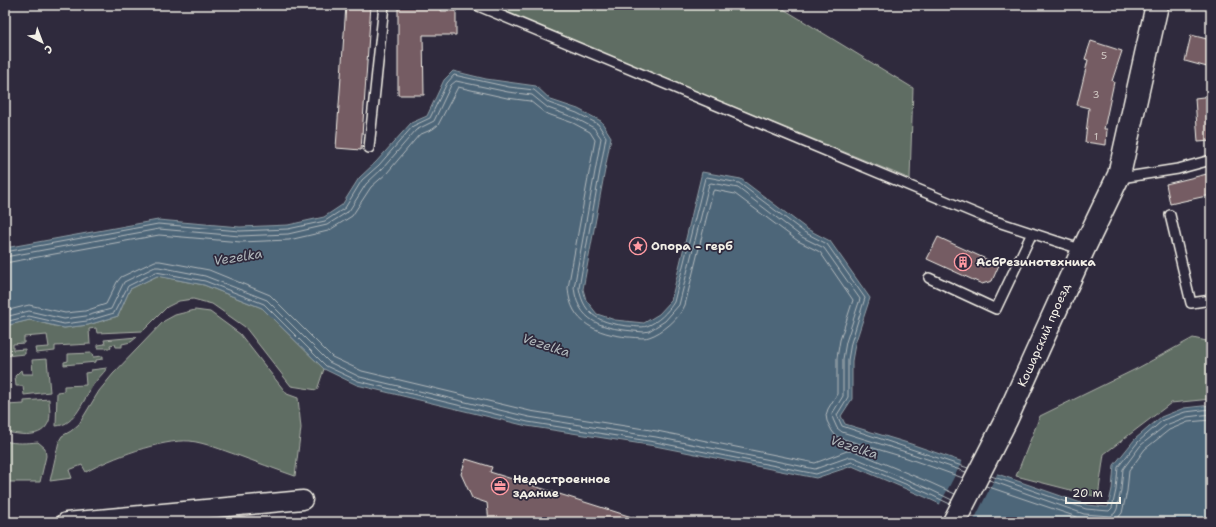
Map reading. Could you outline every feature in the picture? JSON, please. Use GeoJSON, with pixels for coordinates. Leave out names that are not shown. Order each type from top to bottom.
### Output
{"type":"FeatureCollection","features":[{"type":"Feature","properties":{"kind":"street","name":"Кошарский проезд"},"geometry":{"type":"LineString","coordinates":[[954,522],[1006,420],[1083,250],[1119,175],[1157,5]]}},
{"type":"Feature","properties":{"kind":"street"},"geometry":{"type":"LineString","coordinates":[[66,522],[303,500]]}},
{"type":"Feature","properties":{"kind":"lane"},"geometry":{"type":"LineString","coordinates":[[369,148],[384,5]]}},
{"type":"Feature","properties":{"kind":"lane"},"geometry":{"type":"LineString","coordinates":[[476,5],[989,219],[1083,250]]}},
{"type":"Feature","properties":{"kind":"lane"},"geometry":{"type":"LineString","coordinates":[[1119,175],[1127,177],[1178,169],[1211,160]]}},
{"type":"Feature","properties":{"kind":"lane"},"geometry":{"type":"LineString","coordinates":[[1170,215],[1191,303],[1211,300]]}},
{"type":"Feature","properties":{"kind":"lane"},"geometry":{"type":"LineString","coordinates":[[929,278],[996,309],[1032,233]]}},
{"type":"Feature","properties":{"kind":"green space"},"geometry":{"type":"Polygon","coordinates":[[[487,5],[777,5],[913,88],[910,179],[487,5]]]}},
{"type":"Feature","properties":{"kind":"green space"},"geometry":{"type":"Polygon","coordinates":[[[157,276],[204,285],[262,308],[324,369],[317,390],[291,386],[245,327],[212,304],[193,299],[179,301],[167,307],[143,331],[97,333],[96,328],[89,329],[90,344],[55,346],[55,351],[36,353],[35,348],[49,347],[47,335],[24,337],[24,343],[13,344],[13,350],[25,349],[25,354],[5,356],[5,326],[29,320],[64,328],[88,325],[118,316],[130,289],[157,276]]]}},
{"type":"Feature","properties":{"kind":"green space"},"geometry":{"type":"Polygon","coordinates":[[[195,310],[210,312],[240,334],[287,394],[298,398],[301,428],[295,476],[208,445],[190,441],[178,441],[136,450],[86,472],[82,465],[69,470],[72,478],[50,481],[59,441],[62,436],[79,424],[99,391],[113,374],[164,321],[175,315],[195,310]]]}},
{"type":"Feature","properties":{"kind":"green space"},"geometry":{"type":"Polygon","coordinates":[[[137,337],[131,342],[122,344],[122,347],[116,347],[115,344],[110,345],[111,348],[98,348],[98,345],[105,344],[104,340],[137,337]]]}},
{"type":"Feature","properties":{"kind":"green space"},"geometry":{"type":"Polygon","coordinates":[[[1193,338],[1211,342],[1211,399],[1171,403],[1104,454],[1098,497],[1016,476],[1040,416],[1138,368],[1193,338]]]}},
{"type":"Feature","properties":{"kind":"green space"},"geometry":{"type":"Polygon","coordinates":[[[92,353],[93,357],[103,356],[103,359],[96,360],[96,362],[64,365],[64,362],[68,361],[68,354],[92,353]]]}},
{"type":"Feature","properties":{"kind":"green space"},"geometry":{"type":"Polygon","coordinates":[[[47,359],[50,392],[24,395],[23,386],[16,386],[15,376],[21,370],[22,374],[33,374],[32,360],[47,359]]]}},
{"type":"Feature","properties":{"kind":"green space"},"geometry":{"type":"Polygon","coordinates":[[[107,368],[93,385],[74,417],[63,425],[56,426],[57,392],[64,391],[64,386],[86,385],[85,373],[91,372],[91,370],[107,368]]]}},
{"type":"Feature","properties":{"kind":"green space"},"geometry":{"type":"Polygon","coordinates":[[[5,389],[6,405],[24,404],[24,401],[49,399],[50,419],[46,427],[41,431],[30,434],[5,432],[5,389]]]}},
{"type":"Feature","properties":{"kind":"green space"},"geometry":{"type":"Polygon","coordinates":[[[5,441],[17,443],[38,442],[45,448],[46,456],[40,482],[5,482],[5,441]]]}},
{"type":"Feature","properties":{"kind":"water","name":"Vezelka"},"geometry":{"type":"Polygon","coordinates":[[[453,71],[486,79],[536,86],[551,100],[578,109],[601,121],[611,137],[583,289],[586,300],[597,314],[615,320],[644,323],[659,314],[671,301],[702,172],[741,179],[807,229],[830,241],[870,298],[855,344],[852,361],[852,399],[841,416],[845,424],[911,444],[1087,505],[1108,507],[1112,489],[1114,465],[1135,439],[1161,417],[1184,408],[1211,405],[1211,522],[978,522],[925,497],[852,466],[816,478],[655,446],[527,426],[357,385],[324,369],[262,308],[204,285],[157,276],[130,289],[118,316],[88,325],[64,328],[30,320],[5,326],[5,248],[158,220],[240,227],[288,225],[324,217],[342,205],[359,178],[376,162],[411,123],[427,116],[444,80],[453,71]]]}},
{"type":"Feature","properties":{"kind":"pier"},"geometry":{"type":"Polygon","coordinates":[[[963,460],[998,472],[973,522],[939,506],[963,460]]]}},
{"type":"Feature","properties":{"kind":"building"},"geometry":{"type":"Polygon","coordinates":[[[346,5],[371,5],[361,150],[336,148],[346,5]]]}},
{"type":"Feature","properties":{"kind":"building"},"geometry":{"type":"Polygon","coordinates":[[[398,5],[441,5],[441,11],[456,11],[456,35],[423,35],[424,95],[398,95],[398,5]]]}},
{"type":"Feature","properties":{"kind":"building"},"geometry":{"type":"Polygon","coordinates":[[[1191,35],[1211,40],[1211,52],[1207,67],[1185,61],[1191,35]]]}},
{"type":"Feature","properties":{"kind":"building"},"geometry":{"type":"Polygon","coordinates":[[[1091,41],[1122,51],[1112,81],[1114,82],[1104,129],[1107,129],[1106,145],[1085,142],[1089,108],[1077,105],[1088,60],[1085,59],[1091,41]]]}},
{"type":"Feature","properties":{"kind":"building"},"geometry":{"type":"Polygon","coordinates":[[[1211,96],[1211,141],[1198,142],[1195,98],[1211,96]]]}},
{"type":"Feature","properties":{"kind":"building"},"geometry":{"type":"Polygon","coordinates":[[[1211,173],[1211,195],[1170,204],[1166,184],[1211,173]]]}},
{"type":"Feature","properties":{"kind":"building","name":"АсбРезинотехника"},"geometry":{"type":"Polygon","coordinates":[[[938,237],[999,265],[992,281],[982,284],[927,259],[938,237]]]}},
{"type":"Feature","properties":{"kind":"building","name":"Недостроенное здание"},"geometry":{"type":"Polygon","coordinates":[[[466,459],[492,467],[490,472],[638,519],[637,522],[489,522],[487,503],[472,498],[461,474],[466,459]]]}},
{"type":"Feature","properties":{"kind":"place","name":"Опора - герб"},"geometry":{"type":"Point","coordinates":[638,246]}},
{"type":"Feature","properties":{"kind":"place","name":"АсбРезинотехника"},"geometry":{"type":"Point","coordinates":[963,262]}},
{"type":"Feature","properties":{"kind":"place","name":"Недостроенное здание"},"geometry":{"type":"Point","coordinates":[500,486]}}]}
